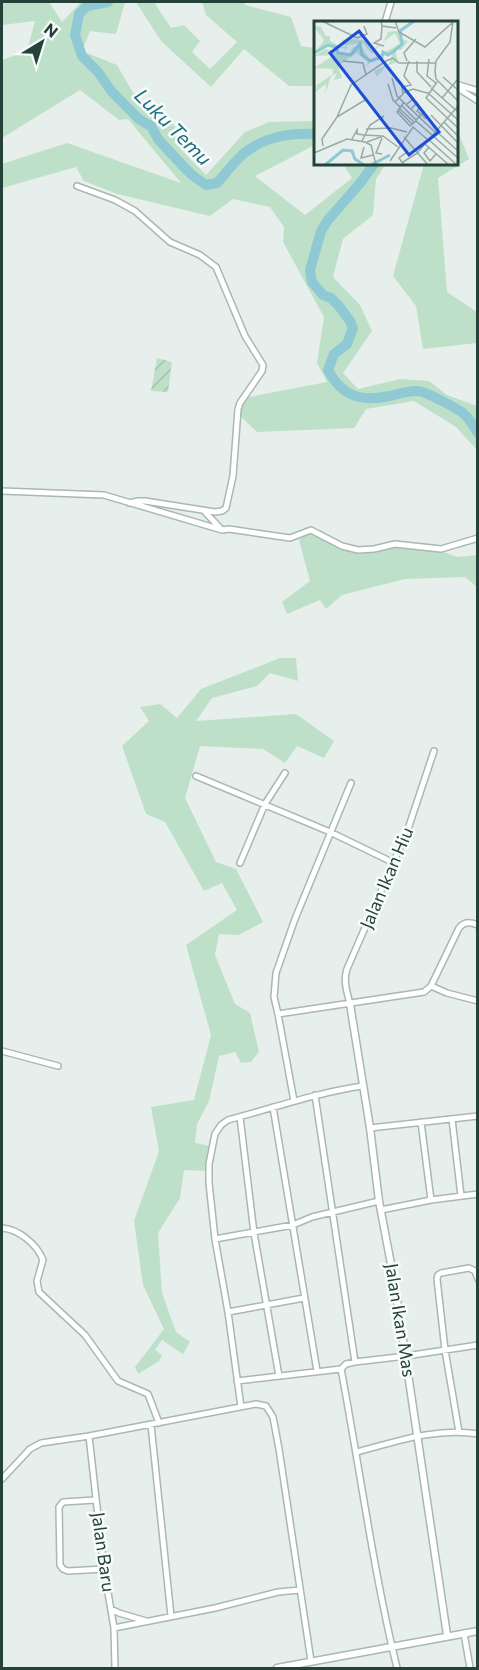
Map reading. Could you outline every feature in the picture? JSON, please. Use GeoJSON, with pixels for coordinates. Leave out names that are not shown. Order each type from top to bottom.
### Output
{"type":"FeatureCollection","features":[{"type":"Feature","properties":{"kind":"street"},"geometry":{"type":"LineString","coordinates":[[386,21],[391,2]]}},
{"type":"Feature","properties":{"kind":"street"},"geometry":{"type":"LineString","coordinates":[[458,86],[477,91]]}},
{"type":"Feature","properties":{"kind":"street"},"geometry":{"type":"LineString","coordinates":[[458,87],[477,101]]}},
{"type":"Feature","properties":{"kind":"street"},"geometry":{"type":"LineString","coordinates":[[77,186],[135,210],[170,242],[200,255],[216,267],[245,336],[262,365],[262,371],[238,409],[233,476],[226,508],[222,511],[205,512],[154,502],[129,503]]}},
{"type":"Feature","properties":{"kind":"street"},"geometry":{"type":"LineString","coordinates":[[2,491],[105,495],[222,530],[229,529],[290,538],[311,530],[342,546],[358,549],[374,549],[395,544],[441,549],[477,538]]}},
{"type":"Feature","properties":{"kind":"street"},"geometry":{"type":"LineString","coordinates":[[205,512],[222,530]]}},
{"type":"Feature","properties":{"kind":"street","name":"Jalan Ikan Hiu"},"geometry":{"type":"LineString","coordinates":[[350,1004],[345,976],[394,862],[434,751]]}},
{"type":"Feature","properties":{"kind":"street"},"geometry":{"type":"LineString","coordinates":[[240,863],[265,804],[285,773]]}},
{"type":"Feature","properties":{"kind":"street"},"geometry":{"type":"LineString","coordinates":[[196,776],[330,832],[394,862]]}},
{"type":"Feature","properties":{"kind":"street"},"geometry":{"type":"LineString","coordinates":[[294,1101],[274,997],[276,973],[294,919],[351,783]]}},
{"type":"Feature","properties":{"kind":"street"},"geometry":{"type":"LineString","coordinates":[[278,1014],[421,992],[431,986],[459,928],[465,923],[471,922],[477,925]]}},
{"type":"Feature","properties":{"kind":"street"},"geometry":{"type":"LineString","coordinates":[[431,986],[477,1002]]}},
{"type":"Feature","properties":{"kind":"street","name":"Jalan Ikan Mas"},"geometry":{"type":"LineString","coordinates":[[350,1004],[379,1201],[406,1356],[447,1635]]}},
{"type":"Feature","properties":{"kind":"street"},"geometry":{"type":"LineString","coordinates":[[2,1051],[58,1066]]}},
{"type":"Feature","properties":{"kind":"street"},"geometry":{"type":"LineString","coordinates":[[241,1407],[215,1239],[209,1183],[210,1152],[218,1129],[228,1120],[315,1095],[362,1086]]}},
{"type":"Feature","properties":{"kind":"street"},"geometry":{"type":"LineString","coordinates":[[315,1095],[355,1362]]}},
{"type":"Feature","properties":{"kind":"street"},"geometry":{"type":"LineString","coordinates":[[273,1107],[317,1371]]}},
{"type":"Feature","properties":{"kind":"street"},"geometry":{"type":"LineString","coordinates":[[370,1128],[477,1116]]}},
{"type":"Feature","properties":{"kind":"street"},"geometry":{"type":"LineString","coordinates":[[240,1117],[254,1233],[279,1376]]}},
{"type":"Feature","properties":{"kind":"street"},"geometry":{"type":"LineString","coordinates":[[452,1119],[461,1196]]}},
{"type":"Feature","properties":{"kind":"street"},"geometry":{"type":"LineString","coordinates":[[421,1122],[432,1200]]}},
{"type":"Feature","properties":{"kind":"street"},"geometry":{"type":"LineString","coordinates":[[381,1210],[477,1194]]}},
{"type":"Feature","properties":{"kind":"street"},"geometry":{"type":"LineString","coordinates":[[215,1239],[293,1225],[312,1217],[379,1201]]}},
{"type":"Feature","properties":{"kind":"street"},"geometry":{"type":"LineString","coordinates":[[2,1228],[17,1233],[36,1248],[43,1260],[37,1281],[39,1292],[86,1335],[118,1381],[148,1394],[159,1422]]}},
{"type":"Feature","properties":{"kind":"street"},"geometry":{"type":"LineString","coordinates":[[459,1432],[446,1350],[438,1275],[469,1268],[475,1271],[477,1279]]}},
{"type":"Feature","properties":{"kind":"street"},"geometry":{"type":"LineString","coordinates":[[228,1312],[304,1298]]}},
{"type":"Feature","properties":{"kind":"street"},"geometry":{"type":"LineString","coordinates":[[237,1381],[341,1369],[346,1364],[355,1362],[477,1345]]}},
{"type":"Feature","properties":{"kind":"street"},"geometry":{"type":"LineString","coordinates":[[341,1369],[391,1648],[397,1668]]}},
{"type":"Feature","properties":{"kind":"street"},"geometry":{"type":"LineString","coordinates":[[2,1479],[30,1449],[41,1443],[260,1404],[270,1410],[273,1417],[311,1661]]}},
{"type":"Feature","properties":{"kind":"street"},"geometry":{"type":"LineString","coordinates":[[151,1425],[171,1616]]}},
{"type":"Feature","properties":{"kind":"street"},"geometry":{"type":"LineString","coordinates":[[357,1452],[418,1436],[459,1432],[477,1434]]}},
{"type":"Feature","properties":{"kind":"street","name":"Jalan Baru"},"geometry":{"type":"LineString","coordinates":[[89,1436],[95,1500],[114,1628],[115,1668]]}},
{"type":"Feature","properties":{"kind":"street"},"geometry":{"type":"LineString","coordinates":[[95,1500],[60,1503],[60,1565],[68,1571],[104,1569]]}},
{"type":"Feature","properties":{"kind":"street"},"geometry":{"type":"LineString","coordinates":[[114,1628],[216,1608],[278,1592],[300,1590]]}},
{"type":"Feature","properties":{"kind":"street"},"geometry":{"type":"LineString","coordinates":[[111,1609],[147,1621]]}},
{"type":"Feature","properties":{"kind":"street"},"geometry":{"type":"LineString","coordinates":[[277,1668],[477,1631]]}},
{"type":"Feature","properties":{"kind":"street"},"geometry":{"type":"LineString","coordinates":[[464,1633],[470,1668]]}},
{"type":"Feature","properties":{"kind":"street"},"geometry":{"type":"LineString","coordinates":[[320,1660],[322,1668]]}},
{"type":"Feature","properties":{"kind":"green space"},"geometry":{"type":"Polygon","coordinates":[[[2,2],[49,2],[62,22],[81,2],[125,2],[116,34],[90,31],[82,51],[117,65],[143,110],[163,110],[180,134],[174,142],[206,175],[245,132],[269,122],[314,121],[314,146],[255,176],[305,215],[352,178],[344,165],[385,165],[376,179],[373,215],[343,239],[333,277],[360,305],[372,331],[343,373],[358,389],[400,379],[429,381],[447,395],[477,406],[477,450],[456,427],[414,401],[366,409],[354,428],[257,432],[236,412],[239,399],[327,382],[317,363],[324,317],[283,242],[284,227],[270,207],[233,199],[210,216],[117,194],[84,181],[76,167],[2,188],[2,164],[67,143],[181,183],[128,119],[119,120],[80,90],[2,138],[2,60],[27,51],[35,21],[2,25],[2,2]]]}},
{"type":"Feature","properties":{"kind":"green space"},"geometry":{"type":"Polygon","coordinates":[[[136,2],[154,2],[171,28],[184,25],[200,41],[192,52],[210,69],[237,42],[206,15],[202,2],[244,2],[245,5],[291,17],[301,46],[314,48],[314,86],[289,86],[244,49],[211,87],[161,41],[136,2]]]}},
{"type":"Feature","properties":{"kind":"green space"},"geometry":{"type":"Polygon","coordinates":[[[458,132],[469,159],[438,178],[447,292],[477,312],[477,343],[423,349],[416,306],[393,276],[424,165],[458,165],[458,132]]]}},
{"type":"Feature","properties":{"kind":"green space"},"geometry":{"type":"Polygon","coordinates":[[[157,358],[172,362],[168,392],[151,391],[157,358]]]}},
{"type":"Feature","properties":{"kind":"green space"},"geometry":{"type":"Polygon","coordinates":[[[308,532],[314,532],[357,550],[396,545],[441,551],[457,557],[477,555],[477,587],[465,577],[405,579],[342,595],[326,609],[320,600],[287,614],[282,602],[310,581],[299,540],[308,532]]]}},
{"type":"Feature","properties":{"kind":"green space"},"geometry":{"type":"Polygon","coordinates":[[[280,658],[296,658],[298,681],[270,673],[257,686],[212,698],[196,721],[296,714],[334,741],[324,758],[297,746],[285,763],[263,749],[200,746],[185,798],[216,862],[236,869],[263,922],[239,935],[219,934],[215,955],[235,1004],[250,1013],[259,1052],[251,1062],[241,1063],[235,1052],[219,1056],[209,1101],[197,1124],[195,1143],[210,1146],[206,1171],[184,1170],[180,1198],[158,1233],[162,1293],[176,1332],[190,1342],[183,1354],[162,1340],[155,1350],[162,1355],[159,1361],[138,1374],[135,1367],[164,1329],[143,1285],[134,1221],[159,1151],[151,1107],[194,1100],[211,1035],[186,945],[237,910],[222,883],[204,891],[165,822],[146,814],[122,746],[149,721],[140,707],[160,704],[177,718],[201,689],[280,658]]]}},
{"type":"Feature","properties":{"kind":"waterway","name":"Luku Temu"},"geometry":{"type":"LineString","coordinates":[[108,2],[87,6],[79,14],[75,35],[82,56],[98,72],[112,92],[140,120],[151,126],[158,139],[183,166],[206,185],[217,183],[239,158],[256,145],[295,134],[314,134]]}},
{"type":"Feature","properties":{"kind":"waterway","name":"Luku Temu"},"geometry":{"type":"LineString","coordinates":[[373,165],[321,231],[310,270],[312,282],[323,295],[331,298],[339,306],[353,328],[347,344],[334,354],[328,370],[346,392],[362,398],[380,398],[414,391],[427,394],[464,414],[478,433]]}}]}
